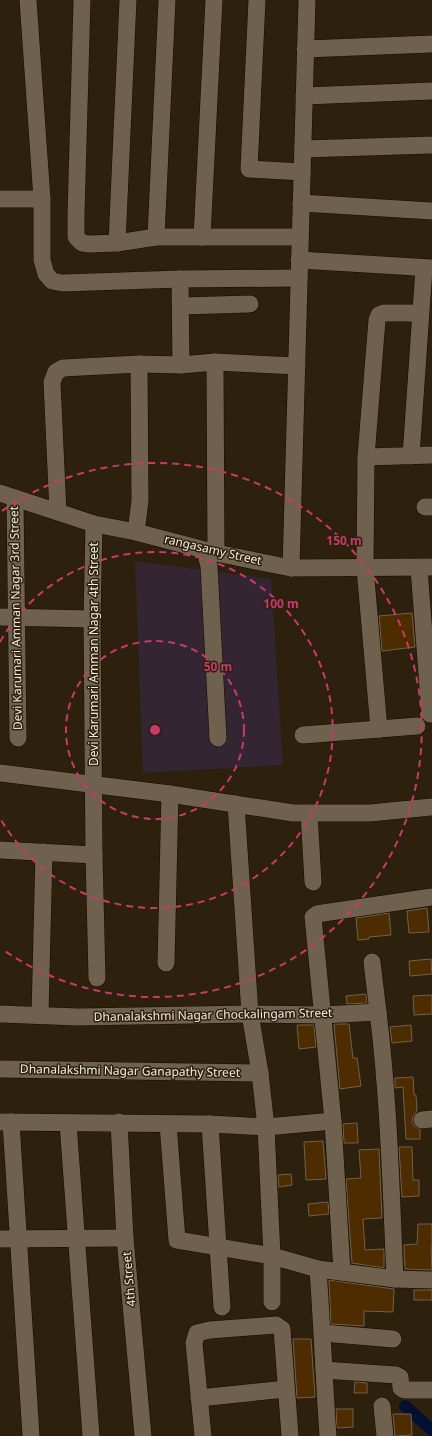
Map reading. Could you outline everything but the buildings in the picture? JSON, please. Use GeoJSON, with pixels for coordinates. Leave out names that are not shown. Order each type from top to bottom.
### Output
{"type":"FeatureCollection","features":[{"type":"Feature","properties":{"kind":"street"},"geometry":{"type":"LineString","coordinates":[[28,0],[42,199],[42,260],[46,274],[52,281],[63,283],[180,279],[299,278]]}},
{"type":"Feature","properties":{"kind":"street"},"geometry":{"type":"LineString","coordinates":[[82,0],[76,237],[82,243],[89,244],[117,243],[156,238],[300,237]]}},
{"type":"Feature","properties":{"kind":"street"},"geometry":{"type":"LineString","coordinates":[[117,243],[128,0]]}},
{"type":"Feature","properties":{"kind":"street"},"geometry":{"type":"LineString","coordinates":[[156,238],[167,0]]}},
{"type":"Feature","properties":{"kind":"street"},"geometry":{"type":"LineString","coordinates":[[202,237],[214,0]]}},
{"type":"Feature","properties":{"kind":"street"},"geometry":{"type":"LineString","coordinates":[[258,0],[249,169],[302,172]]}},
{"type":"Feature","properties":{"kind":"street"},"geometry":{"type":"LineString","coordinates":[[291,568],[307,0]]}},
{"type":"Feature","properties":{"kind":"street"},"geometry":{"type":"LineString","coordinates":[[306,49],[432,44]]}},
{"type":"Feature","properties":{"kind":"street"},"geometry":{"type":"LineString","coordinates":[[304,96],[432,91]]}},
{"type":"Feature","properties":{"kind":"street"},"geometry":{"type":"LineString","coordinates":[[303,149],[432,145]]}},
{"type":"Feature","properties":{"kind":"street"},"geometry":{"type":"LineString","coordinates":[[0,199],[42,199]]}},
{"type":"Feature","properties":{"kind":"street"},"geometry":{"type":"LineString","coordinates":[[301,203],[432,211]]}},
{"type":"Feature","properties":{"kind":"street"},"geometry":{"type":"LineString","coordinates":[[299,260],[428,268],[420,313],[411,456]]}},
{"type":"Feature","properties":{"kind":"street"},"geometry":{"type":"LineString","coordinates":[[180,279],[181,365]]}},
{"type":"Feature","properties":{"kind":"street"},"geometry":{"type":"LineString","coordinates":[[181,306],[250,304]]}},
{"type":"Feature","properties":{"kind":"street"},"geometry":{"type":"LineString","coordinates":[[379,729],[365,568],[366,457],[378,320],[379,315],[384,313],[420,313]]}},
{"type":"Feature","properties":{"kind":"street"},"geometry":{"type":"LineString","coordinates":[[58,512],[52,382],[56,372],[64,368],[140,364],[181,365],[215,362],[297,366]]}},
{"type":"Feature","properties":{"kind":"street"},"geometry":{"type":"LineString","coordinates":[[215,362],[212,552],[207,559],[209,566],[218,738]]}},
{"type":"Feature","properties":{"kind":"street"},"geometry":{"type":"LineString","coordinates":[[136,532],[140,501],[140,364]]}},
{"type":"Feature","properties":{"kind":"street"},"geometry":{"type":"LineString","coordinates":[[366,457],[432,455]]}},
{"type":"Feature","properties":{"kind":"street","name":"rangasamy Street"},"geometry":{"type":"LineString","coordinates":[[8,495],[94,524],[136,532],[212,552],[291,568],[426,568]]}},
{"type":"Feature","properties":{"kind":"street","name":"Devi Karumari Amman Nagar 3rd Street"},"geometry":{"type":"LineString","coordinates":[[8,495],[17,617],[18,738]]}},
{"type":"Feature","properties":{"kind":"street","name":"Devi Karumari Amman Nagar 4th Street"},"geometry":{"type":"LineString","coordinates":[[94,524],[92,619],[94,855],[97,978]]}},
{"type":"Feature","properties":{"kind":"street"},"geometry":{"type":"LineString","coordinates":[[426,568],[430,714]]}},
{"type":"Feature","properties":{"kind":"street"},"geometry":{"type":"LineString","coordinates":[[0,617],[92,619]]}},
{"type":"Feature","properties":{"kind":"street"},"geometry":{"type":"LineString","coordinates":[[303,735],[417,726]]}},
{"type":"Feature","properties":{"kind":"street"},"geometry":{"type":"LineString","coordinates":[[0,773],[170,794],[293,812],[370,813],[432,807]]}},
{"type":"Feature","properties":{"kind":"street"},"geometry":{"type":"LineString","coordinates":[[166,963],[170,794]]}},
{"type":"Feature","properties":{"kind":"street"},"geometry":{"type":"LineString","coordinates":[[236,804],[250,1014],[260,1073],[266,1127],[272,1256],[272,1302]]}},
{"type":"Feature","properties":{"kind":"street"},"geometry":{"type":"LineString","coordinates":[[308,813],[313,882]]}},
{"type":"Feature","properties":{"kind":"street"},"geometry":{"type":"LineString","coordinates":[[0,850],[94,855]]}},
{"type":"Feature","properties":{"kind":"street"},"geometry":{"type":"LineString","coordinates":[[40,1015],[44,852]]}},
{"type":"Feature","properties":{"kind":"street"},"geometry":{"type":"LineString","coordinates":[[342,1272],[333,1121],[313,919],[314,915],[323,913],[432,897]]}},
{"type":"Feature","properties":{"kind":"street"},"geometry":{"type":"LineString","coordinates":[[372,962],[384,1061],[395,1279]]}},
{"type":"Feature","properties":{"kind":"street","name":"Dhanalakshmi Nagar Chockalingam Street"},"geometry":{"type":"LineString","coordinates":[[0,1014],[78,1017],[250,1014],[323,1015],[378,1012]]}},
{"type":"Feature","properties":{"kind":"street","name":"Dhanalakshmi Nagar Ganapathy Street"},"geometry":{"type":"LineString","coordinates":[[0,1070],[260,1073]]}},
{"type":"Feature","properties":{"kind":"street"},"geometry":{"type":"LineString","coordinates":[[31,1436],[18,1239],[5,1122],[119,1122],[266,1127],[333,1121]]}},
{"type":"Feature","properties":{"kind":"street","name":"4th Street"},"geometry":{"type":"LineString","coordinates":[[119,1122],[125,1238],[144,1436]]}},
{"type":"Feature","properties":{"kind":"street"},"geometry":{"type":"LineString","coordinates":[[68,1123],[90,1436]]}},
{"type":"Feature","properties":{"kind":"street"},"geometry":{"type":"LineString","coordinates":[[168,1124],[177,1240],[272,1256],[318,1269],[395,1279],[432,1280]]}},
{"type":"Feature","properties":{"kind":"street"},"geometry":{"type":"LineString","coordinates":[[210,1124],[222,1306]]}},
{"type":"Feature","properties":{"kind":"street"},"geometry":{"type":"LineString","coordinates":[[0,1239],[125,1238]]}},
{"type":"Feature","properties":{"kind":"street"},"geometry":{"type":"LineString","coordinates":[[318,1269],[328,1436]]}},
{"type":"Feature","properties":{"kind":"street"},"geometry":{"type":"LineString","coordinates":[[203,1436],[194,1344],[197,1333],[210,1330],[276,1325],[282,1329],[290,1436]]}},
{"type":"Feature","properties":{"kind":"street"},"geometry":{"type":"LineString","coordinates":[[323,1333],[393,1339]]}},
{"type":"Feature","properties":{"kind":"street"},"geometry":{"type":"LineString","coordinates":[[324,1370],[399,1375],[401,1378],[401,1388],[404,1390],[432,1390]]}},
{"type":"Feature","properties":{"kind":"street"},"geometry":{"type":"LineString","coordinates":[[199,1398],[286,1389]]}},
{"type":"Feature","properties":{"kind":"street"},"geometry":{"type":"LineString","coordinates":[[382,1406],[385,1436]]}},
{"type":"Feature","properties":{"kind":"shaded area"},"geometry":{"type":"Polygon","coordinates":[[[135,561],[271,579],[283,765],[143,773],[135,561]]]}},
{"type":"Feature","properties":{"kind":"waterway"},"geometry":{"type":"LineString","coordinates":[[405,1406],[432,1430]]}}]}
